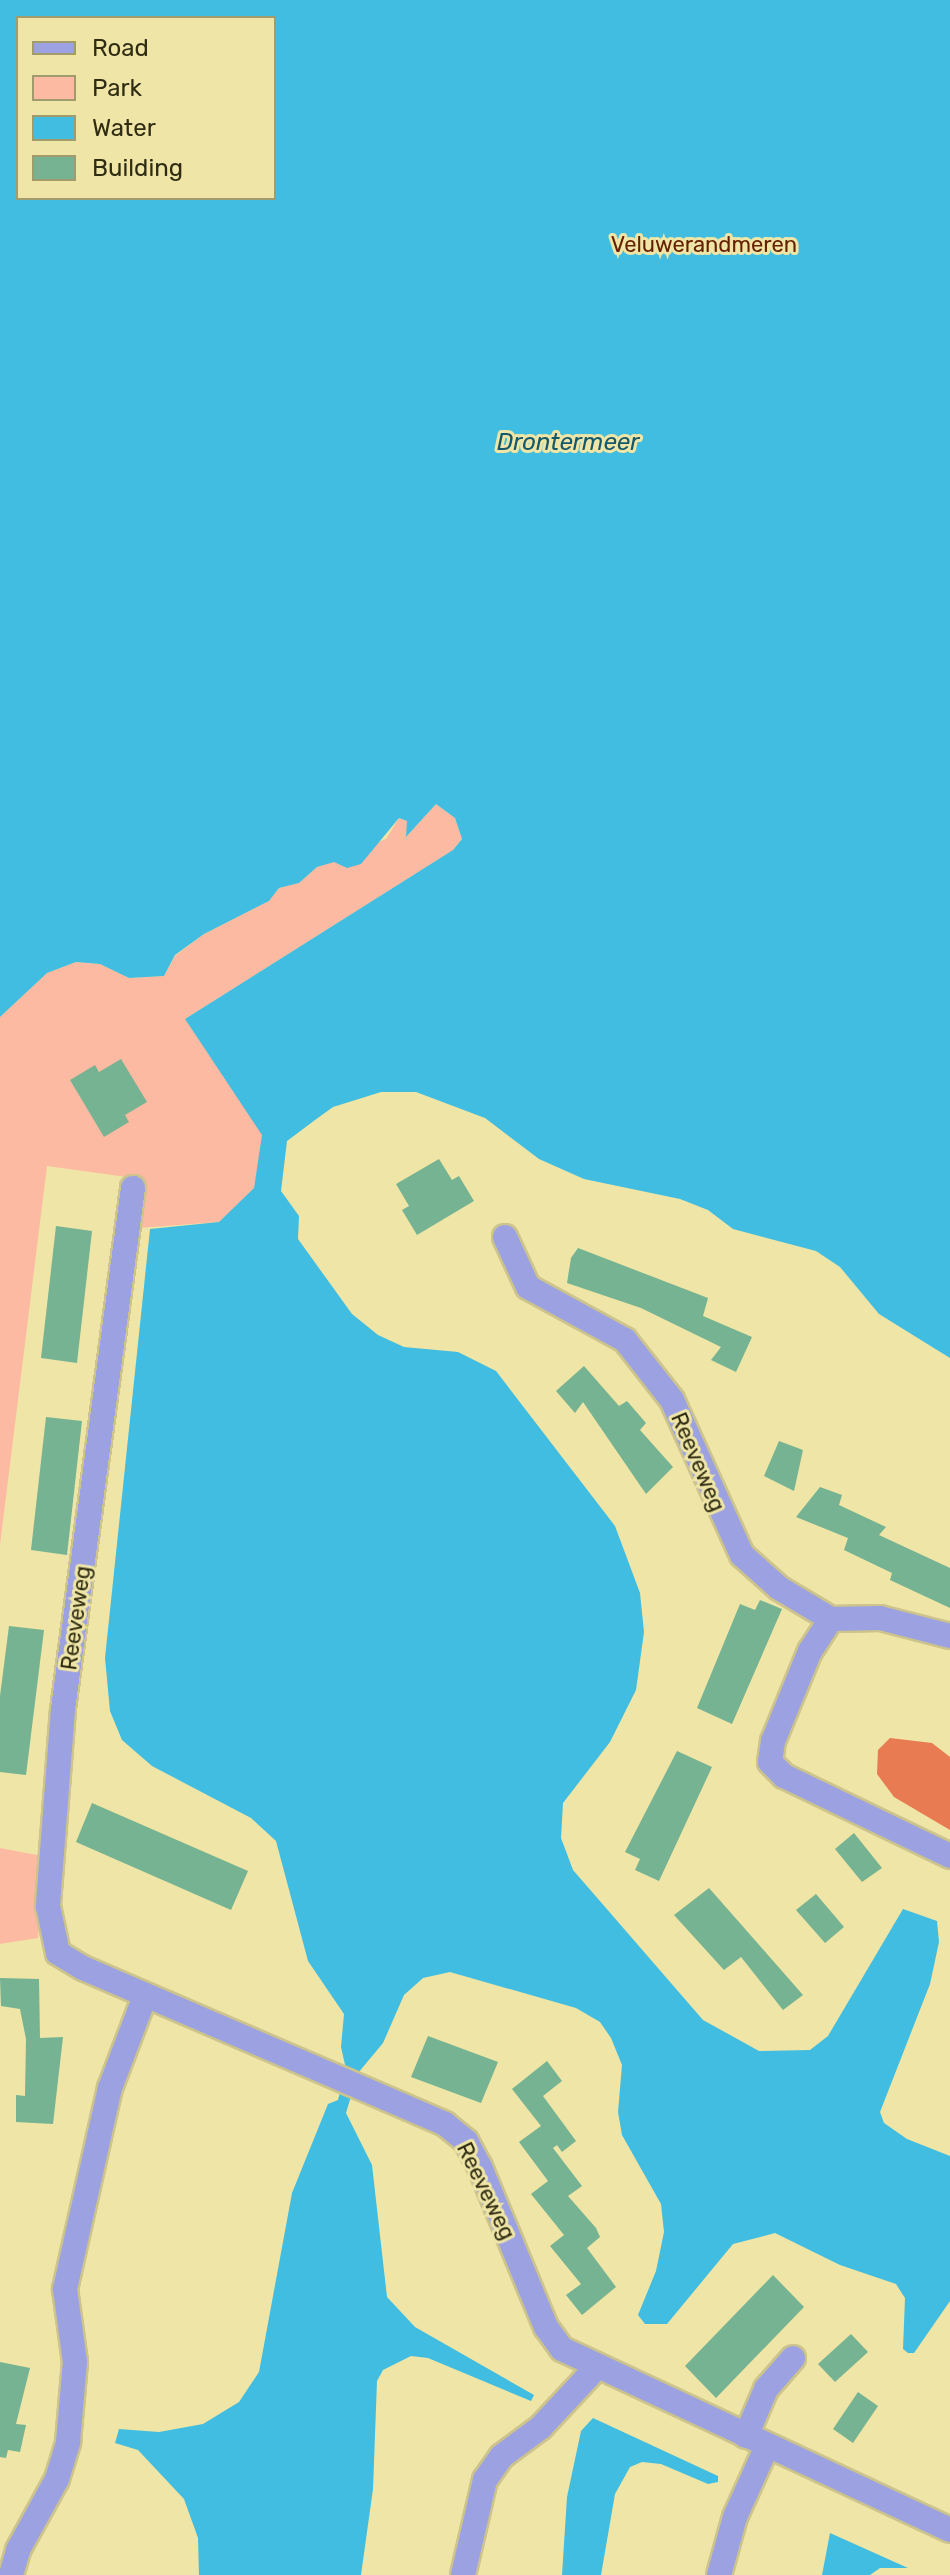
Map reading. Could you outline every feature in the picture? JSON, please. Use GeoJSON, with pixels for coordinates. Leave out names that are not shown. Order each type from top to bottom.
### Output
{"type":"FeatureCollection","features":[{"type":"Feature","properties":{"kind":"lane","name":"Reeveweg"},"geometry":{"type":"LineString","coordinates":[[133,1188],[63,1709],[48,1906],[58,1953],[145,1996],[445,2124],[466,2141],[495,2198],[546,2327],[562,2349],[596,2368],[756,2441],[948,2523]]}},
{"type":"Feature","properties":{"kind":"lane","name":"Reeveweg"},"geometry":{"type":"LineString","coordinates":[[505,1237],[528,1287],[625,1340],[672,1400],[742,1555],[779,1588],[831,1619]]}},
{"type":"Feature","properties":{"kind":"lane"},"geometry":{"type":"LineString","coordinates":[[950,1636],[880,1618],[831,1619],[810,1651],[773,1741],[770,1762],[784,1776],[950,1856]]}},
{"type":"Feature","properties":{"kind":"lane"},"geometry":{"type":"LineString","coordinates":[[11,2575],[18,2550],[57,2479],[68,2442],[75,2362],[65,2289],[110,2088],[145,1996]]}},
{"type":"Feature","properties":{"kind":"lane"},"geometry":{"type":"LineString","coordinates":[[719,2575],[756,2441],[766,2389],[793,2358]]}},
{"type":"Feature","properties":{"kind":"lane"},"geometry":{"type":"LineString","coordinates":[[463,2575],[485,2480],[502,2456],[541,2427],[596,2368]]}},
{"type":"Feature","properties":{"kind":"green space"},"geometry":{"type":"Polygon","coordinates":[[[436,804],[455,818],[462,839],[453,850],[185,1019],[263,1135],[254,1188],[243,1200],[219,1222],[139,1228],[141,1179],[47,1166],[0,1545],[0,1017],[47,973],[76,962],[100,964],[129,978],[164,976],[175,956],[204,934],[269,901],[279,888],[299,883],[317,867],[386,839],[399,818],[407,821],[407,836],[436,804]]]}},
{"type":"Feature","properties":{"kind":"green space"},"geometry":{"type":"Polygon","coordinates":[[[0,1848],[42,1856],[38,1938],[0,1944],[0,1848]]]}},
{"type":"Feature","properties":{"kind":"shaded area"},"geometry":{"type":"Polygon","coordinates":[[[890,1738],[932,1743],[950,1757],[950,1830],[894,1797],[877,1774],[878,1750],[890,1738]]]}},
{"type":"Feature","properties":{"kind":"water","name":"Drontermeer"},"geometry":{"type":"Polygon","coordinates":[[[0,0],[950,0],[950,1358],[879,1314],[840,1267],[816,1251],[733,1229],[708,1210],[680,1199],[584,1179],[539,1159],[485,1118],[416,1092],[381,1092],[333,1107],[315,1120],[287,1141],[281,1191],[299,1216],[298,1239],[352,1314],[378,1335],[404,1347],[458,1352],[496,1371],[615,1526],[640,1593],[644,1632],[636,1690],[610,1742],[563,1803],[561,1838],[573,1870],[703,2020],[759,2051],[810,2050],[828,2036],[903,1909],[937,1921],[939,1942],[930,1984],[880,2112],[884,2123],[907,2139],[950,2156],[950,2301],[914,2353],[908,2353],[903,2349],[905,2298],[896,2284],[840,2265],[775,2233],[733,2244],[667,2324],[645,2324],[638,2315],[656,2271],[664,2232],[661,2204],[622,2135],[618,2112],[622,2065],[611,2038],[600,2022],[576,2008],[450,1972],[423,1978],[404,1995],[383,2043],[358,2073],[346,2113],[372,2165],[387,2297],[415,2327],[534,2395],[531,2401],[428,2358],[411,2356],[383,2370],[377,2381],[373,2489],[361,2575],[199,2575],[198,2538],[184,2499],[138,2450],[115,2443],[119,2429],[159,2432],[203,2424],[239,2402],[259,2372],[292,2193],[328,2104],[338,2100],[346,2069],[341,2047],[344,2014],[308,1961],[276,1841],[251,1818],[152,1766],[122,1740],[110,1711],[105,1658],[150,1229],[219,1222],[254,1188],[262,1135],[185,1019],[453,850],[462,839],[455,818],[436,804],[406,837],[407,821],[399,818],[361,864],[347,868],[334,862],[317,867],[299,883],[279,888],[269,901],[204,934],[175,955],[164,976],[129,978],[100,964],[76,962],[47,973],[0,1017],[0,0]]]}},
{"type":"Feature","properties":{"kind":"water"},"geometry":{"type":"Polygon","coordinates":[[[593,2418],[718,2476],[718,2482],[708,2484],[661,2464],[642,2462],[630,2467],[615,2494],[601,2575],[562,2575],[567,2497],[581,2431],[593,2418]]]}},
{"type":"Feature","properties":{"kind":"water"},"geometry":{"type":"Polygon","coordinates":[[[830,2533],[908,2568],[880,2568],[870,2575],[822,2575],[830,2533]]]}},
{"type":"Feature","properties":{"kind":"building"},"geometry":{"type":"Polygon","coordinates":[[[121,1059],[147,1102],[125,1115],[129,1122],[104,1137],[70,1080],[95,1065],[99,1072],[121,1059]]]}},
{"type":"Feature","properties":{"kind":"building"},"geometry":{"type":"Polygon","coordinates":[[[439,1159],[452,1180],[459,1176],[474,1201],[417,1235],[402,1210],[409,1206],[396,1184],[439,1159]]]}},
{"type":"Feature","properties":{"kind":"building"},"geometry":{"type":"Polygon","coordinates":[[[56,1226],[92,1231],[77,1363],[41,1358],[56,1226]]]}},
{"type":"Feature","properties":{"kind":"building"},"geometry":{"type":"Polygon","coordinates":[[[578,1248],[708,1298],[703,1316],[752,1337],[736,1372],[711,1360],[721,1347],[641,1308],[567,1283],[571,1258],[578,1248]]]}},
{"type":"Feature","properties":{"kind":"building"},"geometry":{"type":"Polygon","coordinates":[[[584,1366],[619,1406],[627,1401],[646,1423],[640,1430],[673,1467],[646,1494],[583,1402],[575,1413],[556,1391],[584,1366]]]}},
{"type":"Feature","properties":{"kind":"building"},"geometry":{"type":"Polygon","coordinates":[[[46,1417],[82,1421],[67,1555],[31,1550],[46,1417]]]}},
{"type":"Feature","properties":{"kind":"building"},"geometry":{"type":"Polygon","coordinates":[[[779,1441],[803,1450],[794,1491],[764,1476],[779,1441]]]}},
{"type":"Feature","properties":{"kind":"building"},"geometry":{"type":"Polygon","coordinates":[[[820,1487],[842,1495],[839,1505],[886,1527],[879,1535],[950,1568],[950,1608],[890,1580],[892,1573],[844,1550],[848,1538],[796,1517],[820,1487]]]}},
{"type":"Feature","properties":{"kind":"building"},"geometry":{"type":"Polygon","coordinates":[[[760,1600],[782,1609],[732,1724],[697,1708],[740,1604],[755,1610],[760,1600]]]}},
{"type":"Feature","properties":{"kind":"building"},"geometry":{"type":"Polygon","coordinates":[[[9,1626],[44,1630],[26,1775],[0,1772],[0,1696],[9,1626]]]}},
{"type":"Feature","properties":{"kind":"building"},"geometry":{"type":"Polygon","coordinates":[[[677,1751],[712,1767],[659,1881],[635,1870],[640,1859],[625,1852],[677,1751]]]}},
{"type":"Feature","properties":{"kind":"building"},"geometry":{"type":"Polygon","coordinates":[[[92,1803],[248,1871],[231,1910],[76,1842],[92,1803]]]}},
{"type":"Feature","properties":{"kind":"building"},"geometry":{"type":"Polygon","coordinates":[[[854,1833],[882,1868],[862,1882],[835,1849],[854,1833]]]}},
{"type":"Feature","properties":{"kind":"building"},"geometry":{"type":"Polygon","coordinates":[[[709,1888],[803,1995],[783,2010],[741,1957],[724,1970],[674,1915],[709,1888]]]}},
{"type":"Feature","properties":{"kind":"building"},"geometry":{"type":"Polygon","coordinates":[[[816,1894],[844,1927],[825,1943],[796,1910],[816,1894]]]}},
{"type":"Feature","properties":{"kind":"building"},"geometry":{"type":"Polygon","coordinates":[[[0,1978],[39,1979],[40,2038],[63,2037],[53,2124],[16,2122],[16,2095],[25,2096],[26,2039],[20,2009],[1,2006],[0,1978]]]}},
{"type":"Feature","properties":{"kind":"building"},"geometry":{"type":"Polygon","coordinates":[[[428,2036],[498,2062],[481,2103],[411,2077],[428,2036]]]}},
{"type":"Feature","properties":{"kind":"building"},"geometry":{"type":"Polygon","coordinates":[[[547,2061],[562,2081],[543,2096],[576,2141],[562,2152],[557,2145],[553,2148],[582,2186],[568,2196],[596,2228],[600,2237],[587,2248],[616,2287],[582,2315],[566,2295],[581,2284],[550,2246],[564,2235],[531,2194],[548,2181],[519,2142],[541,2126],[512,2089],[547,2061]]]}},
{"type":"Feature","properties":{"kind":"building"},"geometry":{"type":"Polygon","coordinates":[[[773,2275],[804,2307],[716,2398],[685,2366],[773,2275]]]}},
{"type":"Feature","properties":{"kind":"building"},"geometry":{"type":"Polygon","coordinates":[[[851,2334],[868,2352],[835,2382],[818,2364],[851,2334]]]}},
{"type":"Feature","properties":{"kind":"building"},"geometry":{"type":"Polygon","coordinates":[[[0,2362],[30,2368],[16,2424],[26,2425],[20,2452],[8,2450],[6,2458],[0,2457],[0,2362]]]}},
{"type":"Feature","properties":{"kind":"building"},"geometry":{"type":"Polygon","coordinates":[[[858,2392],[878,2406],[853,2443],[833,2429],[858,2392]]]}},
{"type":"Feature","properties":{"kind":"park label","name":"Veluwerandmeren"},"geometry":{"type":"Point","coordinates":[704,245]}}]}
